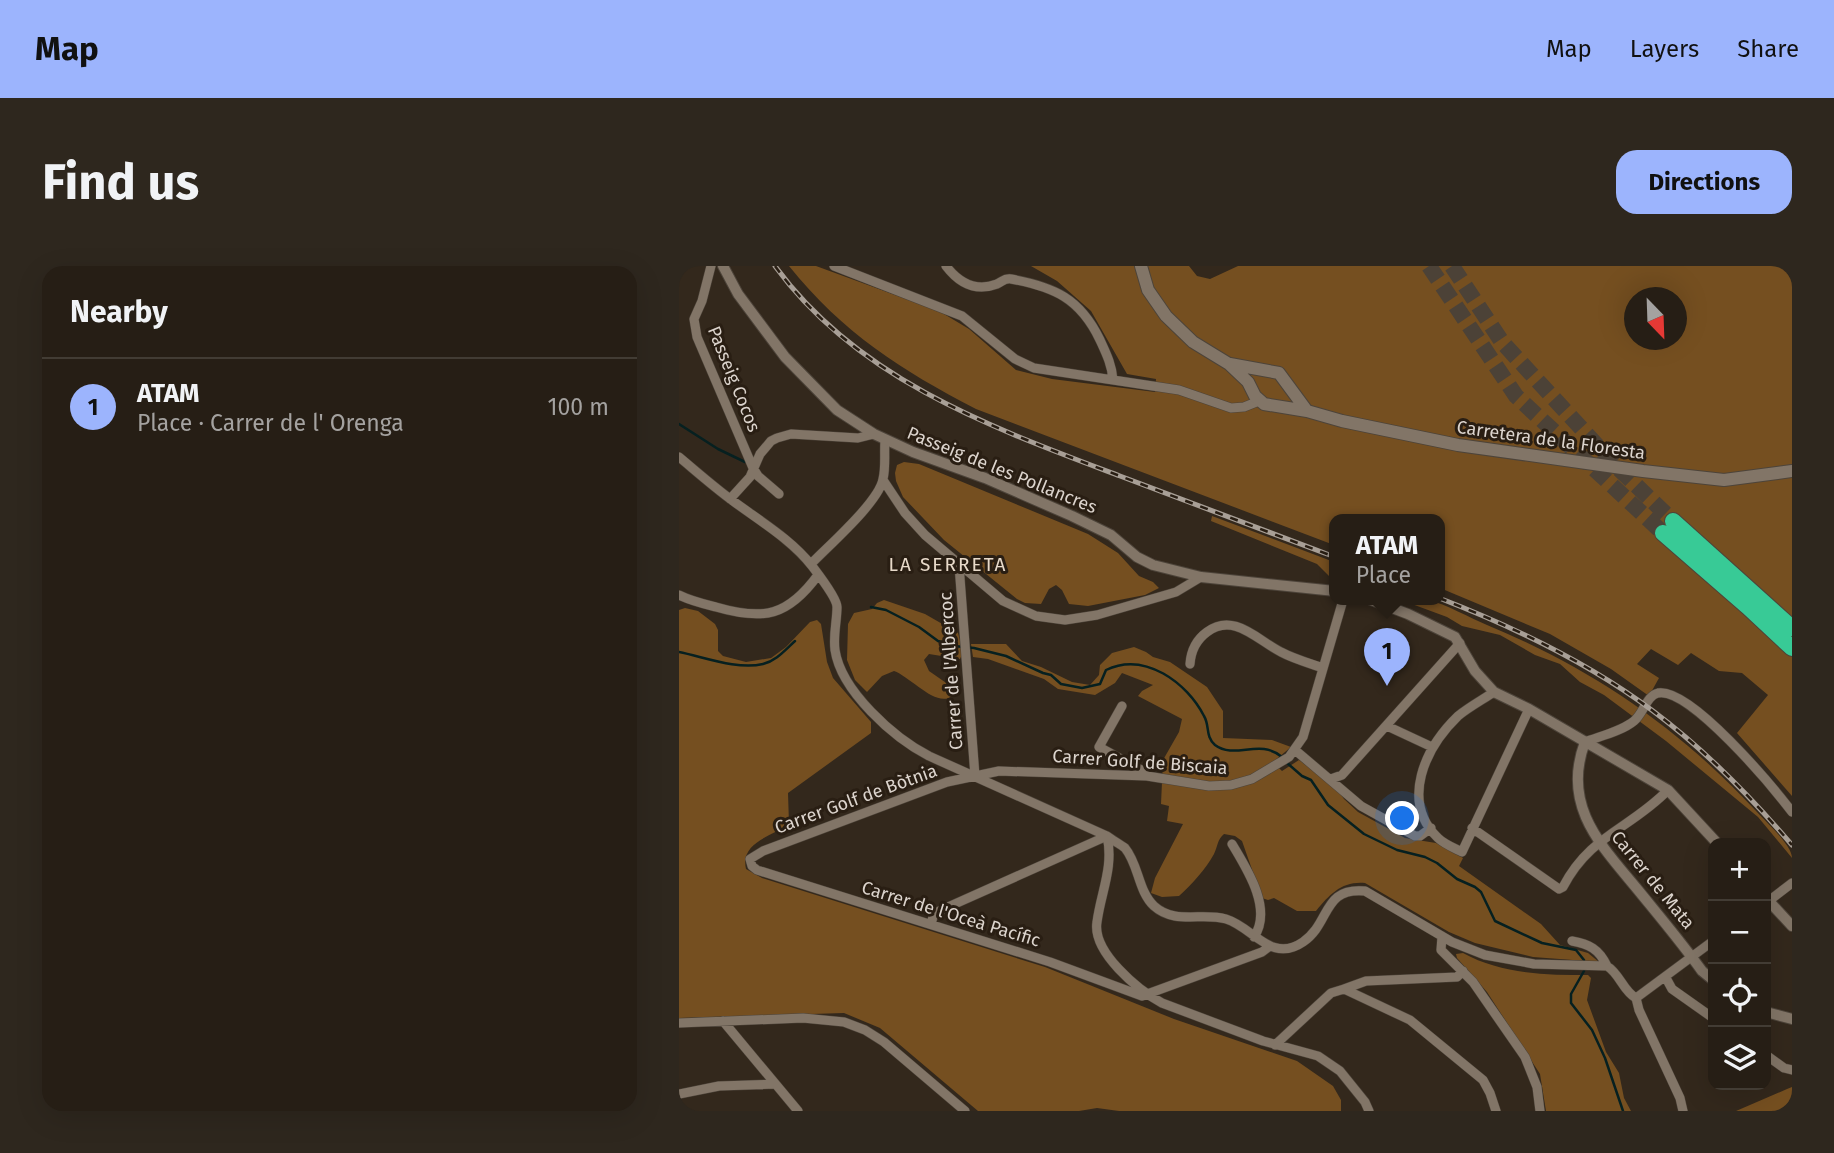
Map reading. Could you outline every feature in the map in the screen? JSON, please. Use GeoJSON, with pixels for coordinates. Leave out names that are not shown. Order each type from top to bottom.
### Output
{"type":"FeatureCollection","features":[{"type":"Feature","properties":{"kind":"highway"},"geometry":{"type":"LineString","coordinates":[[1792,628],[1668,527],[1792,648]]}},
{"type":"Feature","properties":{"kind":"main road"},"geometry":{"type":"LineString","coordinates":[[1142,266],[1148,290],[1166,316],[1193,342],[1229,364],[1248,382],[1256,396],[1272,405],[1284,397],[1287,385]]}},
{"type":"Feature","properties":{"kind":"main road"},"geometry":{"type":"LineString","coordinates":[[1229,364],[1279,373],[1307,411]]}},
{"type":"Feature","properties":{"kind":"main road"},"geometry":{"type":"LineString","coordinates":[[1256,396],[1255,380],[1264,372]]}},
{"type":"Feature","properties":{"kind":"main road","name":"Carretera de la Floresta"},"geometry":{"type":"LineString","coordinates":[[1272,405],[1458,445],[1643,471],[1724,480],[1792,471]]}},
{"type":"Feature","properties":{"kind":"street","name":"Passeig Cocos"},"geometry":{"type":"LineString","coordinates":[[711,266],[702,301],[694,319],[697,337],[753,468],[758,476],[779,494]]}},
{"type":"Feature","properties":{"kind":"street","name":"Passeig de les Pollancres"},"geometry":{"type":"LineString","coordinates":[[723,266],[738,294],[785,356],[837,410],[885,440],[913,453],[976,474],[1072,516],[1111,535],[1136,556],[1153,565],[1201,577],[1329,591]]}},
{"type":"Feature","properties":{"kind":"street"},"geometry":{"type":"LineString","coordinates":[[834,266],[962,316],[1015,359],[1034,368],[1179,390],[1231,408],[1244,407],[1256,396]]}},
{"type":"Feature","properties":{"kind":"street"},"geometry":{"type":"LineString","coordinates":[[946,266],[963,283],[975,287],[989,286],[1007,273],[1065,295],[1080,309],[1095,330],[1109,360],[1112,380]]}},
{"type":"Feature","properties":{"kind":"street"},"geometry":{"type":"LineString","coordinates":[[730,499],[750,477],[760,454],[771,441],[782,436],[791,434],[858,438],[874,434]]}},
{"type":"Feature","properties":{"kind":"street"},"geometry":{"type":"LineString","coordinates":[[811,564],[867,506],[883,480],[885,440]]}},
{"type":"Feature","properties":{"kind":"street"},"geometry":{"type":"LineString","coordinates":[[679,457],[730,499],[779,534],[811,564],[837,605],[835,650],[840,667],[853,688],[882,721],[916,749],[987,784],[1107,836],[1124,848],[1150,902],[1161,911],[1173,916],[1226,919],[1270,946],[1282,948],[1299,945],[1307,940],[1338,895],[1350,890],[1365,891],[1474,952],[1506,960],[1607,966]]}},
{"type":"Feature","properties":{"kind":"street"},"geometry":{"type":"LineString","coordinates":[[883,480],[915,524],[959,565],[1010,606],[1035,616],[1057,620],[1097,615],[1176,592],[1201,577]]}},
{"type":"Feature","properties":{"kind":"street","name":"Carrer de l'Albercoc"},"geometry":{"type":"LineString","coordinates":[[959,565],[975,776]]}},
{"type":"Feature","properties":{"kind":"street"},"geometry":{"type":"LineString","coordinates":[[679,595],[728,611],[764,615],[794,603],[818,575]]}},
{"type":"Feature","properties":{"kind":"street"},"geometry":{"type":"LineString","coordinates":[[1342,605],[1306,728],[1292,753],[1331,779],[1361,806],[1415,836],[1420,836],[1431,828]]}},
{"type":"Feature","properties":{"kind":"street"},"geometry":{"type":"LineString","coordinates":[[1383,605],[1447,632],[1460,643],[1475,671],[1494,692],[1529,709],[1668,790],[1712,838]]}},
{"type":"Feature","properties":{"kind":"street"},"geometry":{"type":"LineString","coordinates":[[1190,664],[1191,654],[1199,638],[1215,626],[1225,623],[1238,626],[1282,653],[1323,668]]}},
{"type":"Feature","properties":{"kind":"street"},"geometry":{"type":"LineString","coordinates":[[1331,779],[1342,775],[1460,643]]}},
{"type":"Feature","properties":{"kind":"street"},"geometry":{"type":"LineString","coordinates":[[1494,692],[1460,715],[1432,747],[1423,767],[1418,792],[1419,810],[1440,840],[1462,852],[1529,709]]}},
{"type":"Feature","properties":{"kind":"street"},"geometry":{"type":"LineString","coordinates":[[1585,742],[1633,722],[1650,697],[1656,693],[1671,695],[1731,741],[1792,812]]}},
{"type":"Feature","properties":{"kind":"street"},"geometry":{"type":"LineString","coordinates":[[1122,706],[1099,747],[1143,771],[1146,776]]}},
{"type":"Feature","properties":{"kind":"street"},"geometry":{"type":"LineString","coordinates":[[1387,726],[1432,747]]}},
{"type":"Feature","properties":{"kind":"street","name":"Carrer de Mata"},"geometry":{"type":"LineString","coordinates":[[1585,742],[1580,755],[1579,790],[1587,823],[1598,842],[1708,976]]}},
{"type":"Feature","properties":{"kind":"street","name":"Carrer Golf de Biscaia"},"geometry":{"type":"LineString","coordinates":[[975,776],[999,771],[1146,776],[1221,786],[1252,779],[1292,753]]}},
{"type":"Feature","properties":{"kind":"street","name":"Carrer Golf de Bòtnia"},"geometry":{"type":"LineString","coordinates":[[751,858],[763,851],[947,782],[975,776]]}},
{"type":"Feature","properties":{"kind":"street"},"geometry":{"type":"LineString","coordinates":[[1472,828],[1559,890],[1579,860],[1598,842],[1647,810],[1668,790]]}},
{"type":"Feature","properties":{"kind":"street"},"geometry":{"type":"LineString","coordinates":[[931,924],[939,911],[1107,836]]}},
{"type":"Feature","properties":{"kind":"street"},"geometry":{"type":"LineString","coordinates":[[1107,836],[1109,872],[1096,926],[1109,957],[1148,995],[1162,1003],[1275,1045],[1307,1052],[1330,1063],[1360,1095],[1369,1111]]}},
{"type":"Feature","properties":{"kind":"street"},"geometry":{"type":"LineString","coordinates":[[1232,844],[1247,872],[1261,909],[1260,927],[1254,937]]}},
{"type":"Feature","properties":{"kind":"street","name":"Carrer de l'Oceà Pacífic"},"geometry":{"type":"LineString","coordinates":[[751,858],[752,866],[757,870],[1049,962],[1142,996],[1148,995]]}},
{"type":"Feature","properties":{"kind":"street"},"geometry":{"type":"LineString","coordinates":[[1771,898],[1792,883]]}},
{"type":"Feature","properties":{"kind":"street"},"geometry":{"type":"LineString","coordinates":[[1771,905],[1792,926]]}},
{"type":"Feature","properties":{"kind":"street"},"geometry":{"type":"LineString","coordinates":[[1442,936],[1441,950],[1463,971],[1525,1058],[1537,1087],[1540,1111]]}},
{"type":"Feature","properties":{"kind":"street"},"geometry":{"type":"LineString","coordinates":[[1572,942],[1592,946],[1607,966],[1615,971],[1631,996],[1636,998]]}},
{"type":"Feature","properties":{"kind":"street"},"geometry":{"type":"LineString","coordinates":[[1636,998],[1708,945]]}},
{"type":"Feature","properties":{"kind":"street"},"geometry":{"type":"LineString","coordinates":[[1148,995],[1262,952],[1270,946]]}},
{"type":"Feature","properties":{"kind":"street"},"geometry":{"type":"LineString","coordinates":[[1275,1045],[1331,993],[1366,981],[1457,977],[1463,971]]}},
{"type":"Feature","properties":{"kind":"street"},"geometry":{"type":"LineString","coordinates":[[1666,978],[1672,989],[1708,1014]]}},
{"type":"Feature","properties":{"kind":"street"},"geometry":{"type":"LineString","coordinates":[[1344,989],[1411,1020],[1483,1080],[1496,1111]]}},
{"type":"Feature","properties":{"kind":"street"},"geometry":{"type":"LineString","coordinates":[[1636,998],[1680,1098],[1683,1111]]}},
{"type":"Feature","properties":{"kind":"street"},"geometry":{"type":"LineString","coordinates":[[1771,1013],[1792,1019]]}},
{"type":"Feature","properties":{"kind":"street"},"geometry":{"type":"LineString","coordinates":[[679,1023],[822,1018],[865,1030],[884,1042],[965,1111]]}},
{"type":"Feature","properties":{"kind":"street"},"geometry":{"type":"LineString","coordinates":[[723,1021],[798,1111]]}},
{"type":"Feature","properties":{"kind":"street"},"geometry":{"type":"LineString","coordinates":[[1771,1059],[1792,1070]]}},
{"type":"Feature","properties":{"kind":"street"},"geometry":{"type":"LineString","coordinates":[[679,1094],[719,1086],[775,1084]]}},
{"type":"Feature","properties":{"kind":"shaded area"},"geometry":{"type":"Polygon","coordinates":[[[789,266],[816,266],[939,311],[969,329],[1016,370],[1052,379],[1155,392],[1156,379],[1127,374],[1091,311],[1057,281],[1031,266],[1189,266],[1197,276],[1210,279],[1238,266],[1792,266],[1792,796],[1737,733],[1768,695],[1742,673],[1719,671],[1691,653],[1678,665],[1651,649],[1637,664],[1659,678],[1649,696],[1611,669],[1550,634],[1445,590],[1445,514],[1329,514],[1329,543],[976,409],[923,380],[852,330],[809,290],[789,266]]]}},
{"type":"Feature","properties":{"kind":"shaded area"},"geometry":{"type":"Polygon","coordinates":[[[904,462],[919,464],[1088,534],[1118,553],[1139,576],[1159,588],[1145,595],[1088,606],[1069,604],[1062,590],[1056,585],[1049,589],[1041,604],[1025,603],[944,540],[903,497],[895,473],[897,465],[904,462]]]}},
{"type":"Feature","properties":{"kind":"shaded area"},"geometry":{"type":"Polygon","coordinates":[[[1212,516],[1329,560],[1329,576],[1317,564],[1211,521],[1212,516]]]}},
{"type":"Feature","properties":{"kind":"shaded area"},"geometry":{"type":"Polygon","coordinates":[[[884,600],[925,614],[958,633],[963,652],[960,659],[929,654],[924,660],[929,671],[952,687],[953,695],[947,699],[932,696],[894,671],[882,676],[867,692],[855,680],[847,660],[848,624],[854,613],[872,609],[884,600]]]}},
{"type":"Feature","properties":{"kind":"shaded area"},"geometry":{"type":"Polygon","coordinates":[[[1415,605],[1442,605],[1526,642],[1598,681],[1633,704],[1697,754],[1727,782],[1778,834],[1792,858],[1758,817],[1666,741],[1604,695],[1580,682],[1560,664],[1535,655],[1500,635],[1462,626],[1447,617],[1415,605]]]}},
{"type":"Feature","properties":{"kind":"shaded area"},"geometry":{"type":"Polygon","coordinates":[[[685,608],[698,611],[715,624],[718,630],[718,651],[723,656],[746,662],[771,658],[810,622],[817,620],[821,624],[827,662],[833,678],[871,722],[871,733],[788,793],[789,824],[752,846],[745,860],[746,869],[762,878],[1045,967],[1174,1019],[1297,1061],[1333,1086],[1341,1100],[1341,1111],[1119,1111],[1097,1108],[1079,1111],[978,1111],[880,1028],[844,1013],[679,1018],[679,610],[685,608]]]}},
{"type":"Feature","properties":{"kind":"shaded area"},"geometry":{"type":"Polygon","coordinates":[[[971,644],[1006,644],[1022,661],[1072,682],[1090,685],[1099,675],[1100,665],[1112,653],[1134,647],[1170,662],[1207,687],[1223,711],[1223,738],[1272,740],[1291,747],[1273,762],[1282,771],[1299,760],[1333,784],[1358,812],[1405,838],[1436,843],[1463,858],[1459,866],[1541,924],[1560,945],[1588,953],[1599,962],[1533,957],[1475,943],[1449,932],[1365,883],[1343,886],[1316,911],[1297,911],[1274,898],[1262,898],[1242,841],[1235,836],[1224,834],[1207,866],[1179,896],[1162,897],[1151,893],[1155,878],[1183,824],[1167,821],[1169,806],[1161,804],[1163,760],[1179,732],[1182,719],[1138,696],[1153,685],[1122,673],[1115,683],[1095,695],[1058,689],[1044,679],[988,659],[973,657],[971,644]]]}},
{"type":"Feature","properties":{"kind":"shaded area"},"geometry":{"type":"Polygon","coordinates":[[[1463,953],[1508,969],[1540,974],[1588,975],[1591,978],[1587,1000],[1606,1052],[1619,1073],[1624,1098],[1631,1111],[1546,1111],[1540,1074],[1487,992],[1457,958],[1456,954],[1463,953]]]}},
{"type":"Feature","properties":{"kind":"shaded area"},"geometry":{"type":"Polygon","coordinates":[[[1792,1087],[1792,1111],[1736,1111],[1787,1089],[1792,1087]]]}},
{"type":"Feature","properties":{"kind":"waterway"},"geometry":{"type":"LineString","coordinates":[[679,424],[718,449],[745,462]]}},
{"type":"Feature","properties":{"kind":"waterway"},"geometry":{"type":"LineString","coordinates":[[871,607],[886,610],[919,627],[938,641],[1006,656],[1051,675],[1061,684],[1082,688],[1100,684],[1106,670],[1121,665],[1150,668],[1176,682],[1187,692],[1204,716],[1210,738],[1215,745],[1231,751],[1265,749],[1282,757]]}},
{"type":"Feature","properties":{"kind":"waterway"},"geometry":{"type":"LineString","coordinates":[[679,652],[732,664],[753,665],[772,660],[795,641]]}},
{"type":"Feature","properties":{"kind":"waterway"},"geometry":{"type":"LineString","coordinates":[[1286,762],[1311,780],[1328,805],[1364,834],[1397,850],[1437,863],[1457,879],[1481,892],[1495,921],[1542,943],[1576,950],[1584,960]]}},
{"type":"Feature","properties":{"kind":"waterway"},"geometry":{"type":"LineString","coordinates":[[1584,971],[1571,994],[1571,1003],[1592,1030],[1605,1058],[1623,1111]]}},
{"type":"Feature","properties":{"kind":"tunnel"},"geometry":{"type":"LineString","coordinates":[[1429,266],[1516,396],[1663,533]]}},
{"type":"Feature","properties":{"kind":"tunnel"},"geometry":{"type":"LineString","coordinates":[[1452,266],[1502,342],[1615,465],[1673,521]]}},
{"type":"Feature","properties":{"kind":"railway"},"geometry":{"type":"LineString","coordinates":[[775,266],[808,306],[846,340],[887,370],[931,396],[1024,439],[1329,555]]}},
{"type":"Feature","properties":{"kind":"railway"},"geometry":{"type":"LineString","coordinates":[[1445,600],[1550,647],[1629,694],[1708,757],[1792,845]]}},
{"type":"Feature","properties":{"kind":"place","name":"ATAM"},"geometry":{"type":"Point","coordinates":[1387,686]}},
{"type":"Feature","properties":{"kind":"district","name":"LA SERRETA"},"geometry":{"type":"Point","coordinates":[948,564]}}]}
